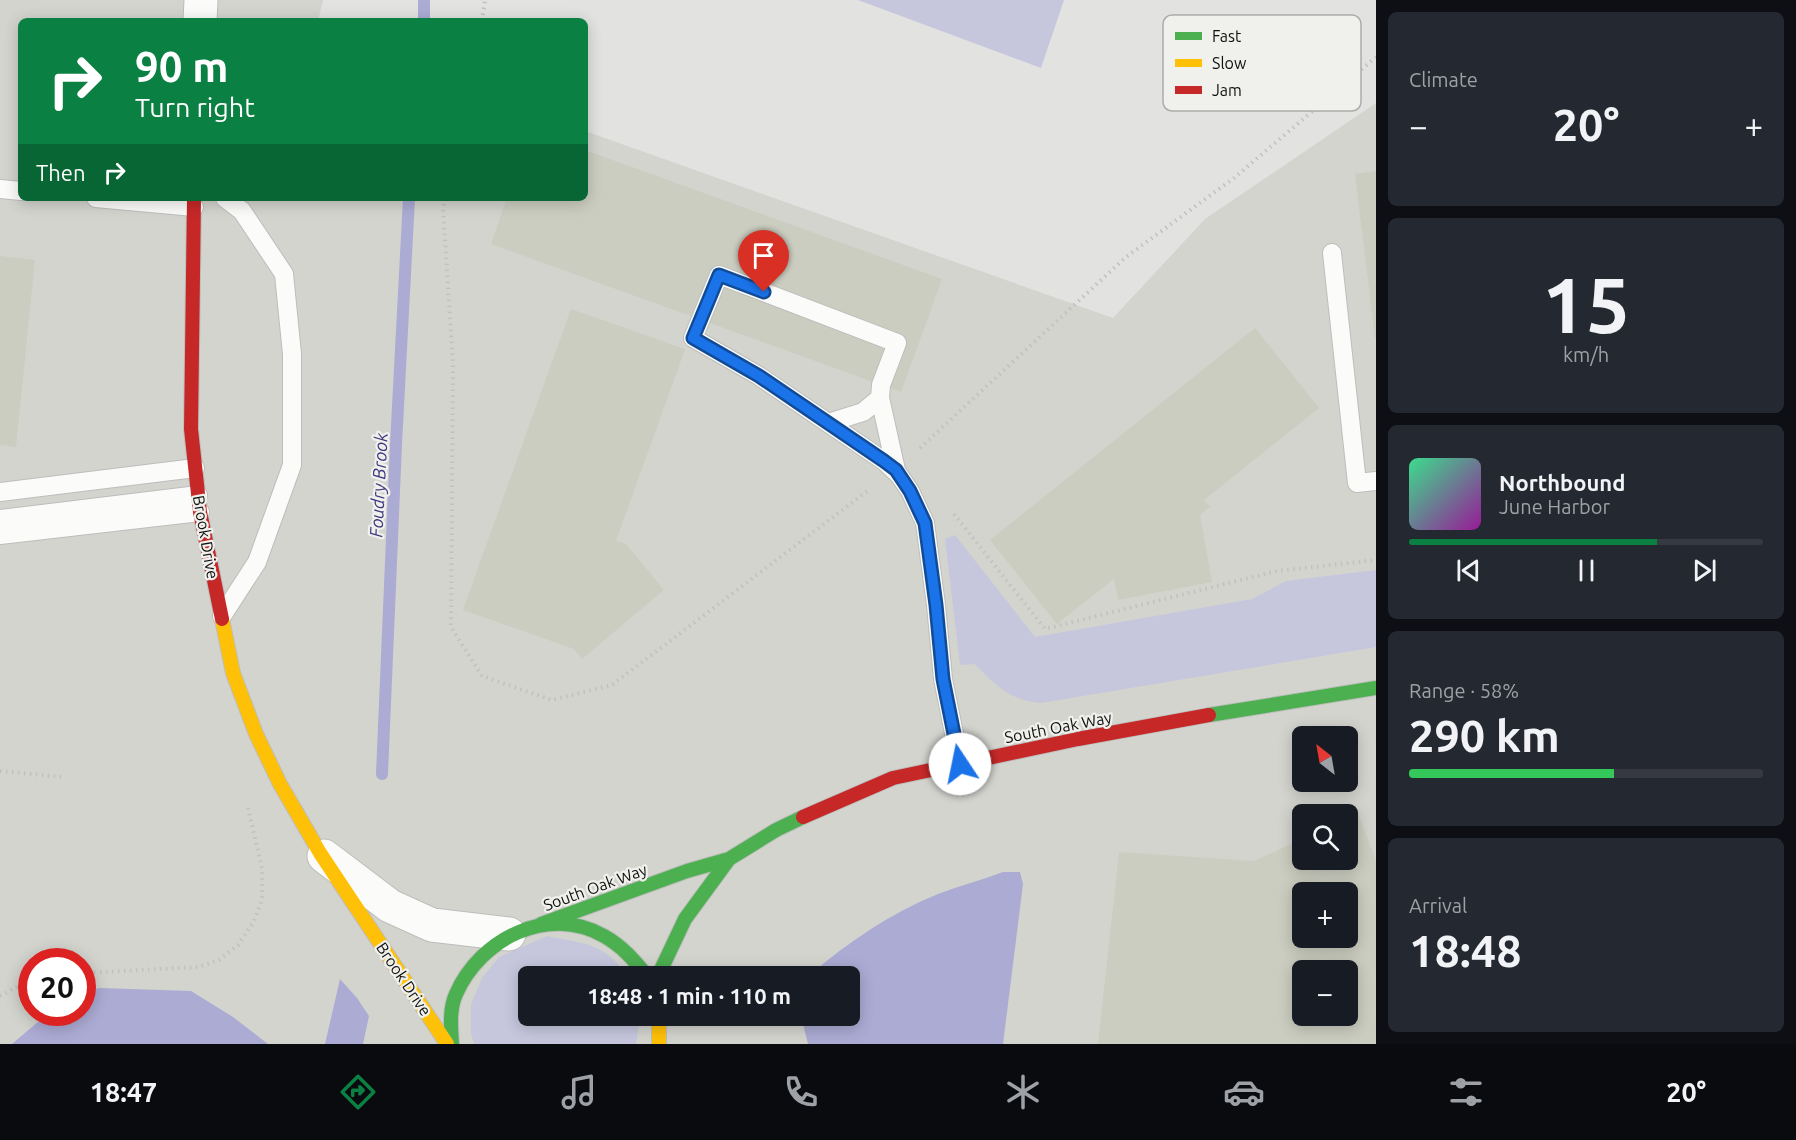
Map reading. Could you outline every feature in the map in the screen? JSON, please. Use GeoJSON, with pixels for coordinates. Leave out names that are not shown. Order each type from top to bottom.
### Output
{"type":"FeatureCollection","features":[{"type":"Feature","properties":{"kind":"street"},"geometry":{"type":"LineString","coordinates":[[200,18],[201,0]]}},
{"type":"Feature","properties":{"kind":"street","name":"Brook Drive"},"geometry":{"type":"LineString","coordinates":[[194,203],[191,429],[199,504],[233,674],[256,735],[280,784],[320,853],[447,1044]]}},
{"type":"Feature","properties":{"kind":"street","name":"South Oak Way"},"geometry":{"type":"LineString","coordinates":[[452,1044],[450,1019],[456,995],[467,972],[483,953],[509,934],[687,871],[729,859],[776,830],[893,778],[1209,715],[1376,688]]}},
{"type":"Feature","properties":{"kind":"street","name":"Brook Drive"},"geometry":{"type":"LineString","coordinates":[[320,853],[390,906],[432,925],[509,934]]}},
{"type":"Feature","properties":{"kind":"street","name":"South Oak Way"},"geometry":{"type":"LineString","coordinates":[[663,966],[685,919],[729,859]]}},
{"type":"Feature","properties":{"kind":"street"},"geometry":{"type":"LineString","coordinates":[[541,924],[574,925],[606,936],[628,952],[639,966]]}},
{"type":"Feature","properties":{"kind":"street"},"geometry":{"type":"LineString","coordinates":[[659,1026],[659,1044]]}},
{"type":"Feature","properties":{"kind":"lane"},"geometry":{"type":"LineString","coordinates":[[0,189],[18,191]]}},
{"type":"Feature","properties":{"kind":"lane"},"geometry":{"type":"LineString","coordinates":[[155,201],[194,203]]}},
{"type":"Feature","properties":{"kind":"lane"},"geometry":{"type":"LineString","coordinates":[[221,617],[257,562],[292,465],[292,354],[284,273],[242,211],[229,201]]}},
{"type":"Feature","properties":{"kind":"lane"},"geometry":{"type":"LineString","coordinates":[[1332,253],[1357,483],[1376,481]]}},
{"type":"Feature","properties":{"kind":"lane"},"geometry":{"type":"LineString","coordinates":[[898,473],[759,376],[693,338],[719,275],[897,344],[881,385],[880,398],[898,473],[922,517],[936,605],[943,679],[960,764]]}},
{"type":"Feature","properties":{"kind":"lane"},"geometry":{"type":"LineString","coordinates":[[828,423],[863,412],[880,398]]}},
{"type":"Feature","properties":{"kind":"lane"},"geometry":{"type":"LineString","coordinates":[[0,492],[195,468]]}},
{"type":"Feature","properties":{"kind":"lane"},"geometry":{"type":"LineString","coordinates":[[0,519],[199,504]]}},
{"type":"Feature","properties":{"kind":"lane"},"geometry":{"type":"LineString","coordinates":[[0,534],[199,504]]}},
{"type":"Feature","properties":{"kind":"path"},"geometry":{"type":"LineString","coordinates":[[482,18],[485,0]]}},
{"type":"Feature","properties":{"kind":"path"},"geometry":{"type":"LineString","coordinates":[[1361,70],[1376,57]]}},
{"type":"Feature","properties":{"kind":"path"},"geometry":{"type":"LineString","coordinates":[[444,201],[453,364],[451,627],[482,676],[552,700],[612,685],[898,473],[1126,257],[1234,178],[1313,111]]}},
{"type":"Feature","properties":{"kind":"path"},"geometry":{"type":"LineString","coordinates":[[922,517],[952,512],[1045,629],[1277,571],[1376,560]]}},
{"type":"Feature","properties":{"kind":"path"},"geometry":{"type":"LineString","coordinates":[[0,771],[63,777]]}},
{"type":"Feature","properties":{"kind":"path"},"geometry":{"type":"LineString","coordinates":[[96,972],[198,967],[219,960],[238,945],[253,923],[262,900],[262,868],[246,801]]}},
{"type":"Feature","properties":{"kind":"path"},"geometry":{"type":"LineString","coordinates":[[0,996],[18,986]]}},
{"type":"Feature","properties":{"kind":"shaded area"},"geometry":{"type":"Polygon","coordinates":[[[0,0],[323,0],[319,18],[18,18],[18,201],[588,201],[588,132],[1113,318],[1205,219],[1376,103],[1376,1044],[0,1044],[0,0]]]}},
{"type":"Feature","properties":{"kind":"shaded area"},"geometry":{"type":"Polygon","coordinates":[[[858,0],[1064,0],[1041,68],[858,0]]]}},
{"type":"Feature","properties":{"kind":"shaded area"},"geometry":{"type":"Polygon","coordinates":[[[955,535],[1035,637],[1252,599],[1286,581],[1376,570],[1376,647],[1041,703],[1030,702],[1004,691],[975,664],[960,665],[945,539],[955,535]]]}},
{"type":"Feature","properties":{"kind":"shaded area"},"geometry":{"type":"Polygon","coordinates":[[[547,936],[583,943],[602,951],[620,966],[518,966],[518,1026],[639,1026],[636,1044],[474,1044],[471,1034],[471,1004],[482,978],[499,957],[547,936]]]}},
{"type":"Feature","properties":{"kind":"water"},"geometry":{"type":"Polygon","coordinates":[[[1003,872],[1020,872],[1023,884],[1003,1044],[808,1044],[804,1026],[860,1026],[860,966],[821,966],[887,919],[938,894],[1003,872]]]}},
{"type":"Feature","properties":{"kind":"water"},"geometry":{"type":"Polygon","coordinates":[[[340,979],[369,1016],[363,1044],[325,1044],[340,979]]]}},
{"type":"Feature","properties":{"kind":"water"},"geometry":{"type":"Polygon","coordinates":[[[96,989],[191,991],[233,1017],[268,1044],[12,1044],[33,1026],[96,1026],[96,989]]]}},
{"type":"Feature","properties":{"kind":"building"},"geometry":{"type":"Polygon","coordinates":[[[588,151],[942,279],[901,392],[491,244],[506,201],[588,201],[588,151]]]}},
{"type":"Feature","properties":{"kind":"building"},"geometry":{"type":"Polygon","coordinates":[[[1376,171],[1376,338],[1375,338],[1355,174],[1376,171]]]}},
{"type":"Feature","properties":{"kind":"building"},"geometry":{"type":"Polygon","coordinates":[[[0,256],[35,260],[16,447],[0,445],[0,256]]]}},
{"type":"Feature","properties":{"kind":"building"},"geometry":{"type":"Polygon","coordinates":[[[571,309],[685,349],[616,541],[626,544],[664,590],[582,659],[574,649],[463,610],[571,309]]]}},
{"type":"Feature","properties":{"kind":"building"},"geometry":{"type":"Polygon","coordinates":[[[1255,328],[1319,408],[1204,500],[1210,507],[1200,515],[1212,582],[1118,600],[1114,579],[1057,624],[990,540],[1255,328]]]}},
{"type":"Feature","properties":{"kind":"building"},"geometry":{"type":"Polygon","coordinates":[[[1358,813],[1376,861],[1376,1044],[1098,1044],[1119,852],[1254,861],[1292,844],[1292,870],[1358,870],[1358,813]]]}},
{"type":"Feature","properties":{"kind":"waterway","name":"Foudry Brook"},"geometry":{"type":"LineString","coordinates":[[424,0],[424,18]]}},
{"type":"Feature","properties":{"kind":"waterway","name":"Foudry Brook"},"geometry":{"type":"LineString","coordinates":[[382,774],[409,201]]}},
{"type":"Feature","properties":{"kind":"traffic: fast"},"geometry":{"type":"LineString","coordinates":[[1209,715],[1376,688]]}},
{"type":"Feature","properties":{"kind":"traffic: fast"},"geometry":{"type":"LineString","coordinates":[[541,924],[687,871],[729,859],[776,830],[803,817]]}},
{"type":"Feature","properties":{"kind":"traffic: fast"},"geometry":{"type":"LineString","coordinates":[[663,966],[685,919],[729,859]]}},
{"type":"Feature","properties":{"kind":"traffic: fast"},"geometry":{"type":"LineString","coordinates":[[452,1044],[452,1006],[467,974],[481,957],[518,932],[539,926],[561,924],[583,927],[616,944],[638,966]]}},
{"type":"Feature","properties":{"kind":"traffic: slow"},"geometry":{"type":"LineString","coordinates":[[222,619],[233,673],[256,734],[280,784],[320,853],[447,1044]]}},
{"type":"Feature","properties":{"kind":"traffic: slow"},"geometry":{"type":"LineString","coordinates":[[659,1026],[659,1044]]}},
{"type":"Feature","properties":{"kind":"traffic: jam"},"geometry":{"type":"LineString","coordinates":[[194,201],[191,429],[200,512],[222,619]]}},
{"type":"Feature","properties":{"kind":"traffic: jam"},"geometry":{"type":"LineString","coordinates":[[803,817],[893,778],[1078,739],[1209,715]]}},
{"type":"Feature","properties":{"kind":"route"},"geometry":{"type":"LineString","coordinates":[[764,292],[719,275],[693,338],[759,376],[884,461],[896,470],[910,491],[925,523],[943,679],[960,764]]}}]}
